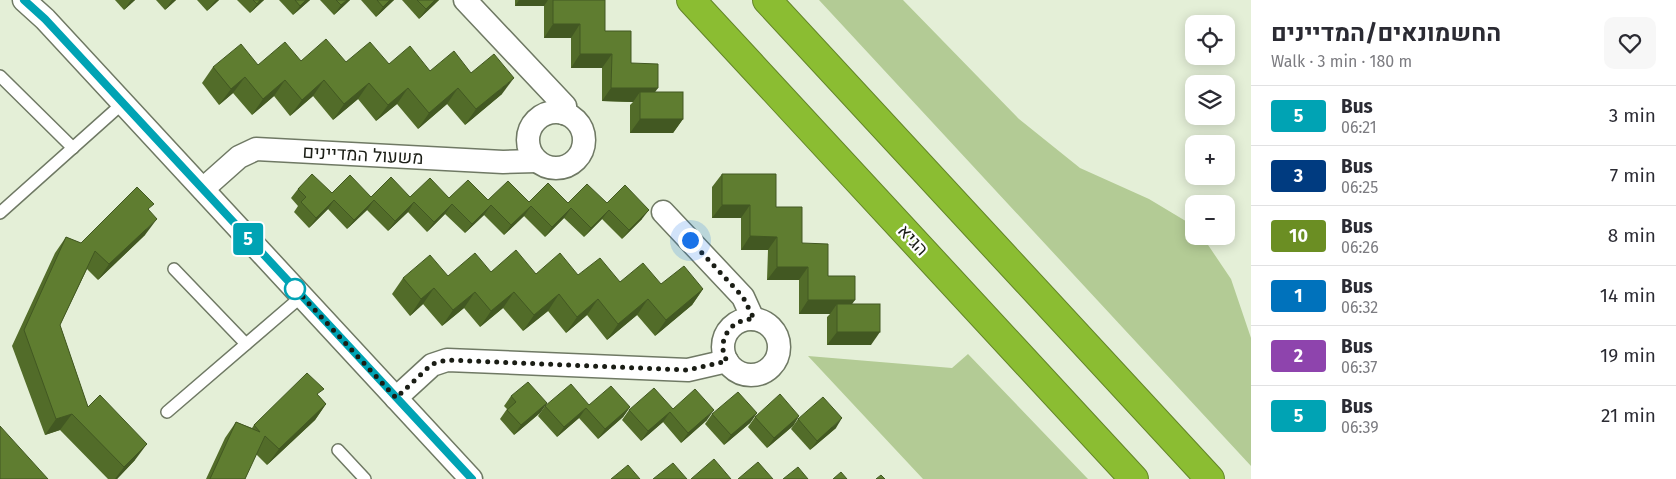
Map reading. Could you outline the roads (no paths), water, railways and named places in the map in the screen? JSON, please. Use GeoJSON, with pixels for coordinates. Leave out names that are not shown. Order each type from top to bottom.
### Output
{"type":"FeatureCollection","features":[{"type":"Feature","properties":{"kind":"highway","name":"הגיא"},"geometry":{"type":"LineString","coordinates":[[691,0],[1134,479]]}},
{"type":"Feature","properties":{"kind":"highway"},"geometry":{"type":"LineString","coordinates":[[767,0],[1210,479]]}},
{"type":"Feature","properties":{"kind":"street"},"geometry":{"type":"LineString","coordinates":[[24,0],[45,19],[203,189],[468,478]]}},
{"type":"Feature","properties":{"kind":"street"},"geometry":{"type":"LineString","coordinates":[[465,0],[565,106],[563,113]]}},
{"type":"Feature","properties":{"kind":"street"},"geometry":{"type":"LineString","coordinates":[[563,113],[575,119],[582,130],[584,143],[581,152],[573,162],[562,167],[549,167],[537,161],[528,146],[530,128],[535,121],[546,114],[563,113]]}},
{"type":"Feature","properties":{"kind":"street","name":"משעול המדיינים"},"geometry":{"type":"LineString","coordinates":[[203,189],[239,157],[256,149],[503,162],[537,161]]}},
{"type":"Feature","properties":{"kind":"street"},"geometry":{"type":"LineString","coordinates":[[663,212],[743,297],[754,319]]}},
{"type":"Feature","properties":{"kind":"street"},"geometry":{"type":"LineString","coordinates":[[754,319],[766,324],[775,333],[778,350],[774,362],[765,371],[752,375],[735,370],[727,361],[723,344],[727,332],[740,321],[754,319]]}},
{"type":"Feature","properties":{"kind":"street"},"geometry":{"type":"LineString","coordinates":[[396,398],[432,364],[447,360],[688,370],[727,361]]}},
{"type":"Feature","properties":{"kind":"lane"},"geometry":{"type":"LineString","coordinates":[[0,76],[73,148]]}},
{"type":"Feature","properties":{"kind":"lane"},"geometry":{"type":"LineString","coordinates":[[0,213],[123,103]]}},
{"type":"Feature","properties":{"kind":"lane"},"geometry":{"type":"LineString","coordinates":[[174,269],[246,344]]}},
{"type":"Feature","properties":{"kind":"lane"},"geometry":{"type":"LineString","coordinates":[[167,412],[302,296]]}},
{"type":"Feature","properties":{"kind":"lane"},"geometry":{"type":"LineString","coordinates":[[338,450],[365,479]]}}]}
